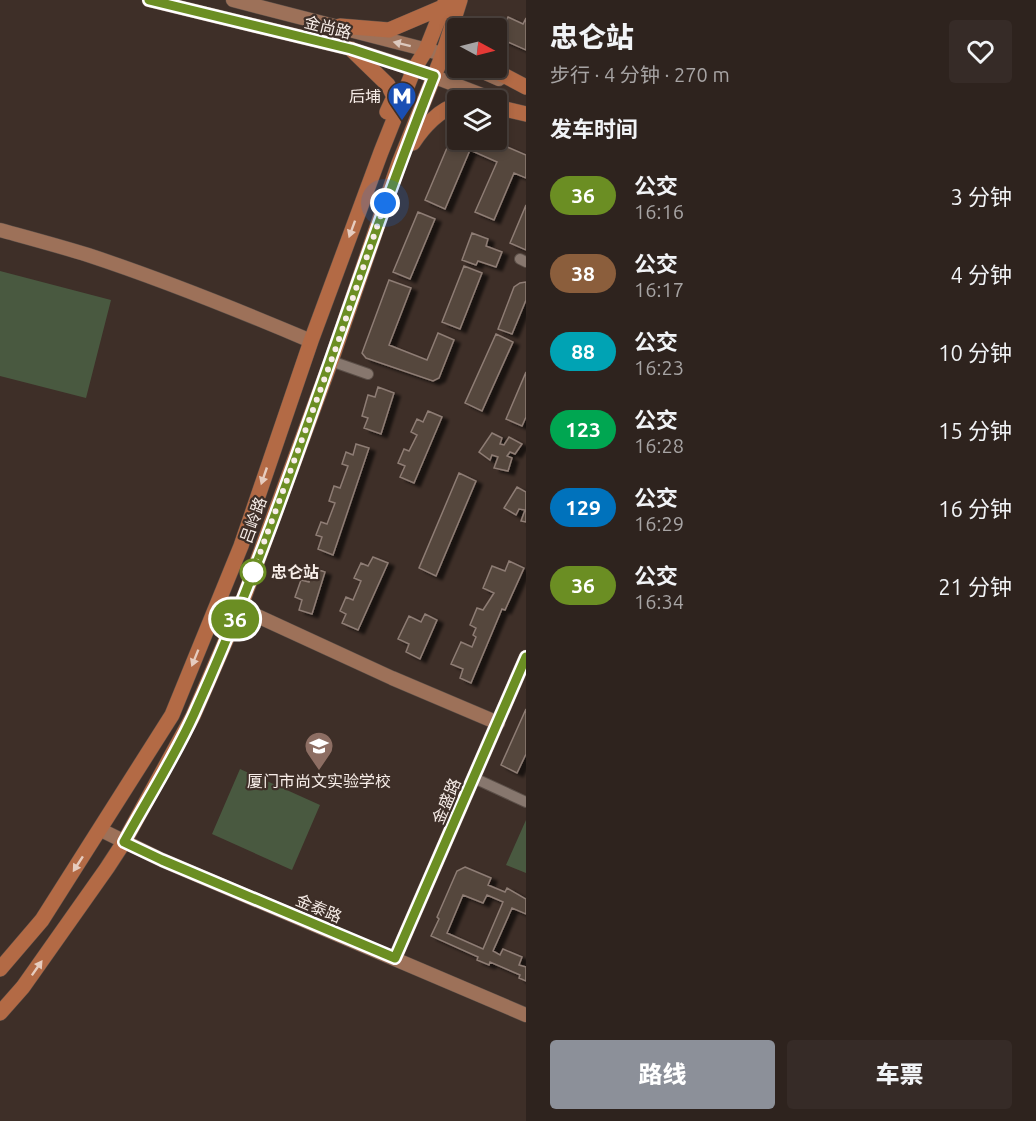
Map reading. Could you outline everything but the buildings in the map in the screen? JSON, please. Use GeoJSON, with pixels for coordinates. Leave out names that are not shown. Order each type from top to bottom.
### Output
{"type":"FeatureCollection","features":[{"type":"Feature","properties":{"kind":"main road","name":"吕岭路"},"geometry":{"type":"LineString","coordinates":[[456,18],[460,0]]}},
{"type":"Feature","properties":{"kind":"main road"},"geometry":{"type":"LineString","coordinates":[[340,26],[389,30],[444,2]]}},
{"type":"Feature","properties":{"kind":"main road","name":"吕岭路"},"geometry":{"type":"LineString","coordinates":[[0,969],[42,920],[172,715],[241,546],[311,341],[381,152],[414,69],[426,50],[444,2]]}},
{"type":"Feature","properties":{"kind":"main road","name":"吕岭路"},"geometry":{"type":"LineString","coordinates":[[0,1013],[23,987],[124,842],[193,717],[240,608],[331,361],[399,163],[447,44]]}},
{"type":"Feature","properties":{"kind":"main road"},"geometry":{"type":"LineString","coordinates":[[351,49],[388,85],[394,97],[384,120],[381,152]]}},
{"type":"Feature","properties":{"kind":"main road"},"geometry":{"type":"LineString","coordinates":[[507,78],[526,89]]}},
{"type":"Feature","properties":{"kind":"main road"},"geometry":{"type":"LineString","coordinates":[[507,109],[526,113]]}},
{"type":"Feature","properties":{"kind":"main road"},"geometry":{"type":"LineString","coordinates":[[399,163],[417,136],[432,120],[447,110]]}},
{"type":"Feature","properties":{"kind":"street","name":"金尚路"},"geometry":{"type":"LineString","coordinates":[[149,0],[351,49],[414,69],[469,90]]}},
{"type":"Feature","properties":{"kind":"street","name":"金尚路"},"geometry":{"type":"LineString","coordinates":[[233,0],[447,56]]}},
{"type":"Feature","properties":{"kind":"street"},"geometry":{"type":"LineString","coordinates":[[458,18],[466,0]]}},
{"type":"Feature","properties":{"kind":"street"},"geometry":{"type":"LineString","coordinates":[[499,78],[526,89]]}},
{"type":"Feature","properties":{"kind":"street","name":"金尚路"},"geometry":{"type":"LineString","coordinates":[[507,105],[526,113]]}},
{"type":"Feature","properties":{"kind":"street"},"geometry":{"type":"LineString","coordinates":[[0,230],[129,269],[311,341]]}},
{"type":"Feature","properties":{"kind":"street"},"geometry":{"type":"LineString","coordinates":[[331,361],[368,374]]}},
{"type":"Feature","properties":{"kind":"street"},"geometry":{"type":"LineString","coordinates":[[240,608],[392,678],[498,723]]}},
{"type":"Feature","properties":{"kind":"street","name":"金盛路"},"geometry":{"type":"LineString","coordinates":[[395,958],[526,657]]}},
{"type":"Feature","properties":{"kind":"street"},"geometry":{"type":"LineString","coordinates":[[474,778],[526,801]]}},
{"type":"Feature","properties":{"kind":"street","name":"金泰路"},"geometry":{"type":"LineString","coordinates":[[101,830],[162,860],[526,1015]]}},
{"type":"Feature","properties":{"kind":"green space"},"geometry":{"type":"Polygon","coordinates":[[[0,271],[111,300],[86,398],[0,376],[0,271]]]}},
{"type":"Feature","properties":{"kind":"green space"},"geometry":{"type":"Polygon","coordinates":[[[240,769],[320,805],[292,870],[212,834],[240,769]]]}},
{"type":"Feature","properties":{"kind":"green space"},"geometry":{"type":"Polygon","coordinates":[[[526,820],[526,873],[506,865],[526,820]]]}},
{"type":"Feature","properties":{"kind":"bus line","name":"36"},"geometry":{"type":"LineString","coordinates":[[149,0],[351,49],[434,76],[399,163],[337,345],[240,608],[193,717],[124,842],[395,958],[526,657]]}},
{"type":"Feature","properties":{"kind":"place","name":"后埔"},"geometry":{"type":"Point","coordinates":[402,122]}},
{"type":"Feature","properties":{"kind":"place","name":"忠仑站"},"geometry":{"type":"Point","coordinates":[253,572]}},
{"type":"Feature","properties":{"kind":"place","name":"厦门市尚文实验学校"},"geometry":{"type":"Point","coordinates":[319,772]}},
{"type":"Feature","properties":{"kind":"route"},"geometry":{"type":"LineString","coordinates":[[253,572],[337,345],[385,203]]}}]}
